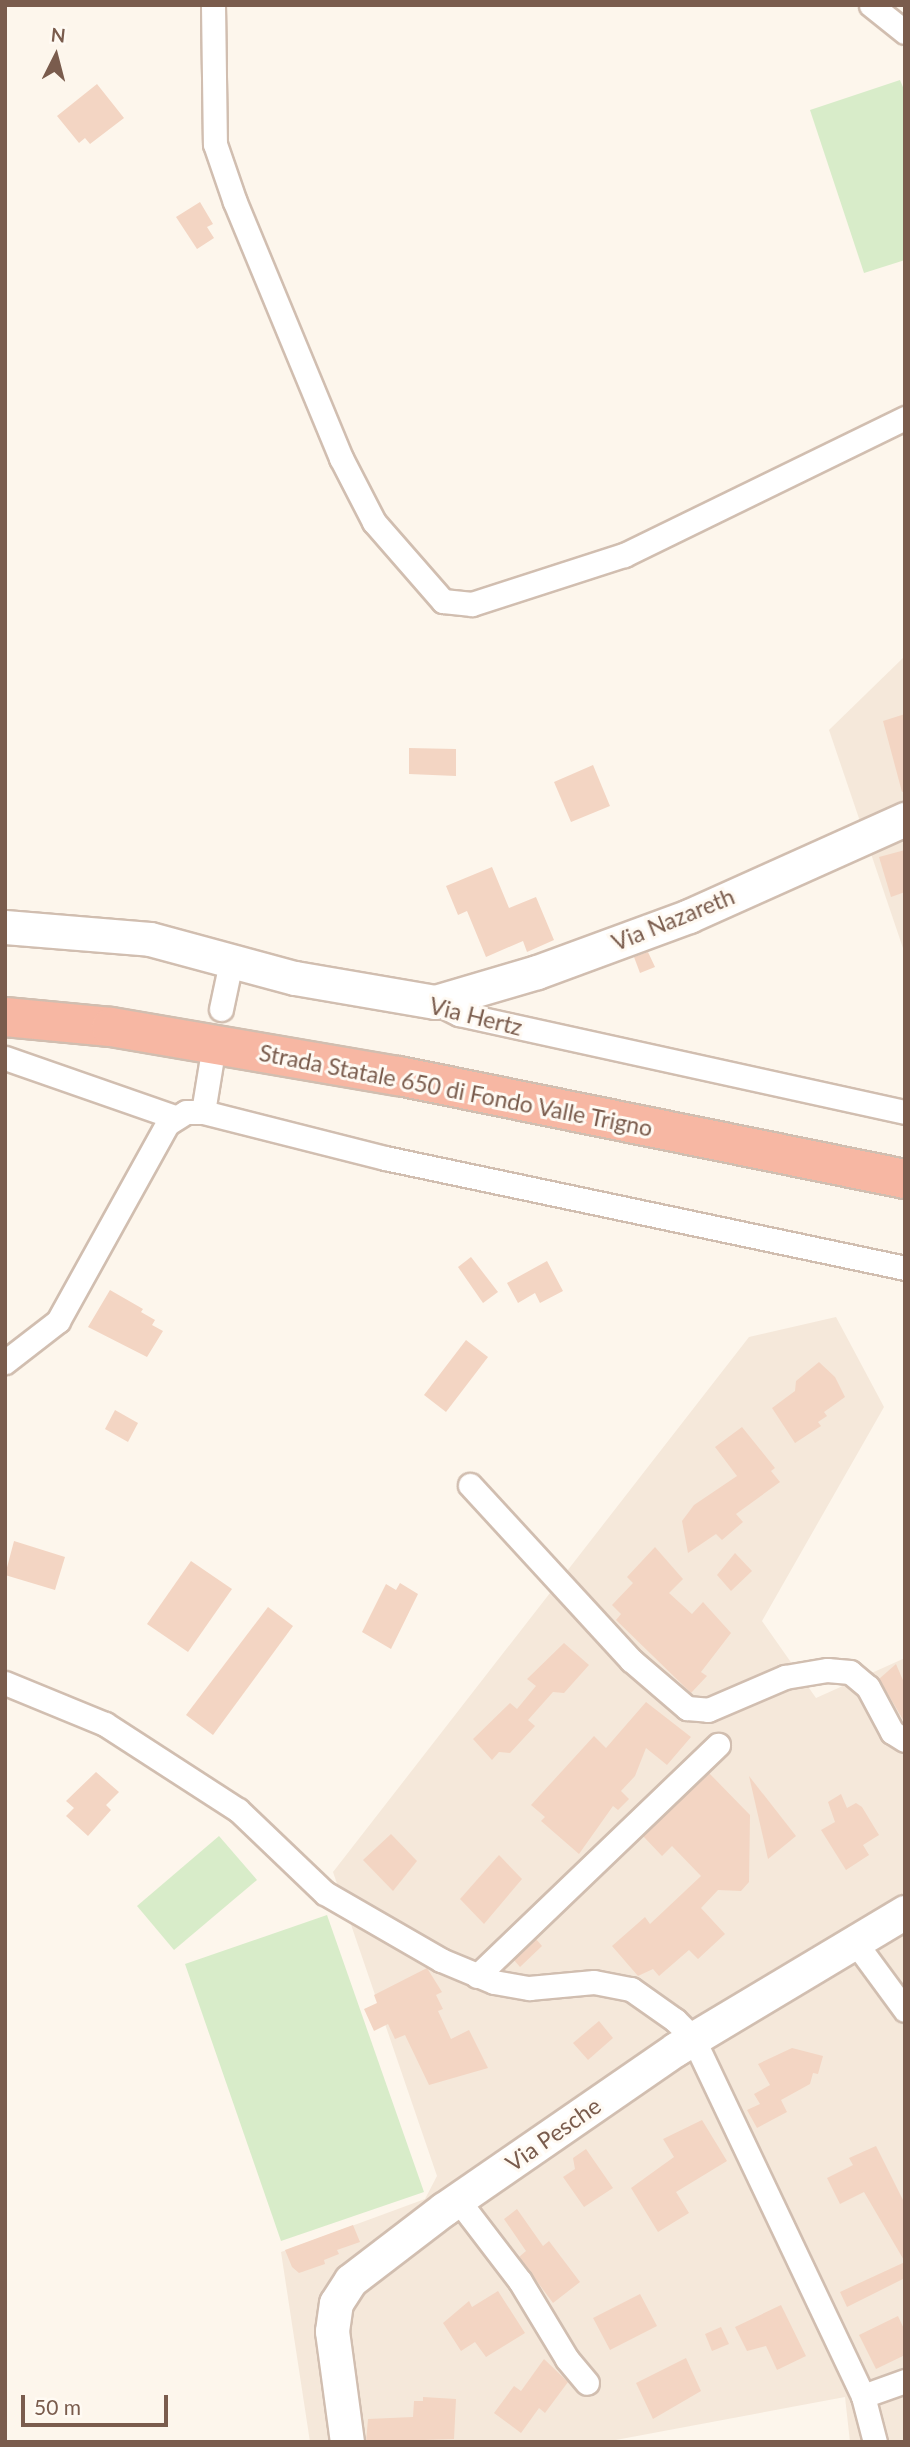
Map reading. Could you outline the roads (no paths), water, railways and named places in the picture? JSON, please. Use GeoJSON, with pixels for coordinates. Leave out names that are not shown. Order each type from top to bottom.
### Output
{"type":"FeatureCollection","features":[{"type":"Feature","properties":{"kind":"highway","name":"Strada Statale 650 di Fondo Valle Trigno"},"geometry":{"type":"LineString","coordinates":[[5,1017],[111,1027],[399,1076],[905,1179]]}},
{"type":"Feature","properties":{"kind":"street"},"geometry":{"type":"LineString","coordinates":[[213,5],[215,144],[235,202],[341,458],[374,522],[443,601],[472,604],[624,555],[905,418]]}},
{"type":"Feature","properties":{"kind":"street"},"geometry":{"type":"LineString","coordinates":[[871,5],[905,32]]}},
{"type":"Feature","properties":{"kind":"street","name":"Via Nazareth"},"geometry":{"type":"LineString","coordinates":[[435,1002],[537,972],[689,916],[905,819]]}},
{"type":"Feature","properties":{"kind":"street","name":"Via Hertz"},"geometry":{"type":"LineString","coordinates":[[5,927],[150,939],[230,962],[410,1001],[435,1002],[459,1014],[905,1112]]}},
{"type":"Feature","properties":{"kind":"street"},"geometry":{"type":"LineString","coordinates":[[221,1009],[230,962]]}},
{"type":"Feature","properties":{"kind":"street"},"geometry":{"type":"LineString","coordinates":[[203,1112],[212,1057]]}},
{"type":"Feature","properties":{"kind":"street"},"geometry":{"type":"LineString","coordinates":[[5,1058],[174,1117],[203,1112],[363,1153],[905,1268]]}},
{"type":"Feature","properties":{"kind":"street"},"geometry":{"type":"LineString","coordinates":[[5,1362],[58,1321],[174,1117]]}},
{"type":"Feature","properties":{"kind":"street"},"geometry":{"type":"LineString","coordinates":[[470,1485],[631,1660],[687,1708],[708,1710],[785,1677],[827,1670],[850,1672],[868,1687],[892,1732],[905,1740]]}},
{"type":"Feature","properties":{"kind":"street"},"geometry":{"type":"LineString","coordinates":[[5,1684],[105,1724],[238,1810],[325,1893],[477,1976],[529,1988],[594,1982],[631,1989],[693,2038],[863,2396],[875,2442]]}},
{"type":"Feature","properties":{"kind":"street"},"geometry":{"type":"LineString","coordinates":[[477,1976],[718,1745]]}},
{"type":"Feature","properties":{"kind":"street","name":"Via Pesche"},"geometry":{"type":"LineString","coordinates":[[347,2442],[332,2331],[336,2303],[351,2280],[458,2200],[693,2038],[905,1912]]}},
{"type":"Feature","properties":{"kind":"street"},"geometry":{"type":"LineString","coordinates":[[855,1941],[905,2010]]}},
{"type":"Feature","properties":{"kind":"street"},"geometry":{"type":"LineString","coordinates":[[458,2200],[533,2299],[567,2359],[587,2383]]}},
{"type":"Feature","properties":{"kind":"street"},"geometry":{"type":"LineString","coordinates":[[863,2396],[905,2381]]}}]}
